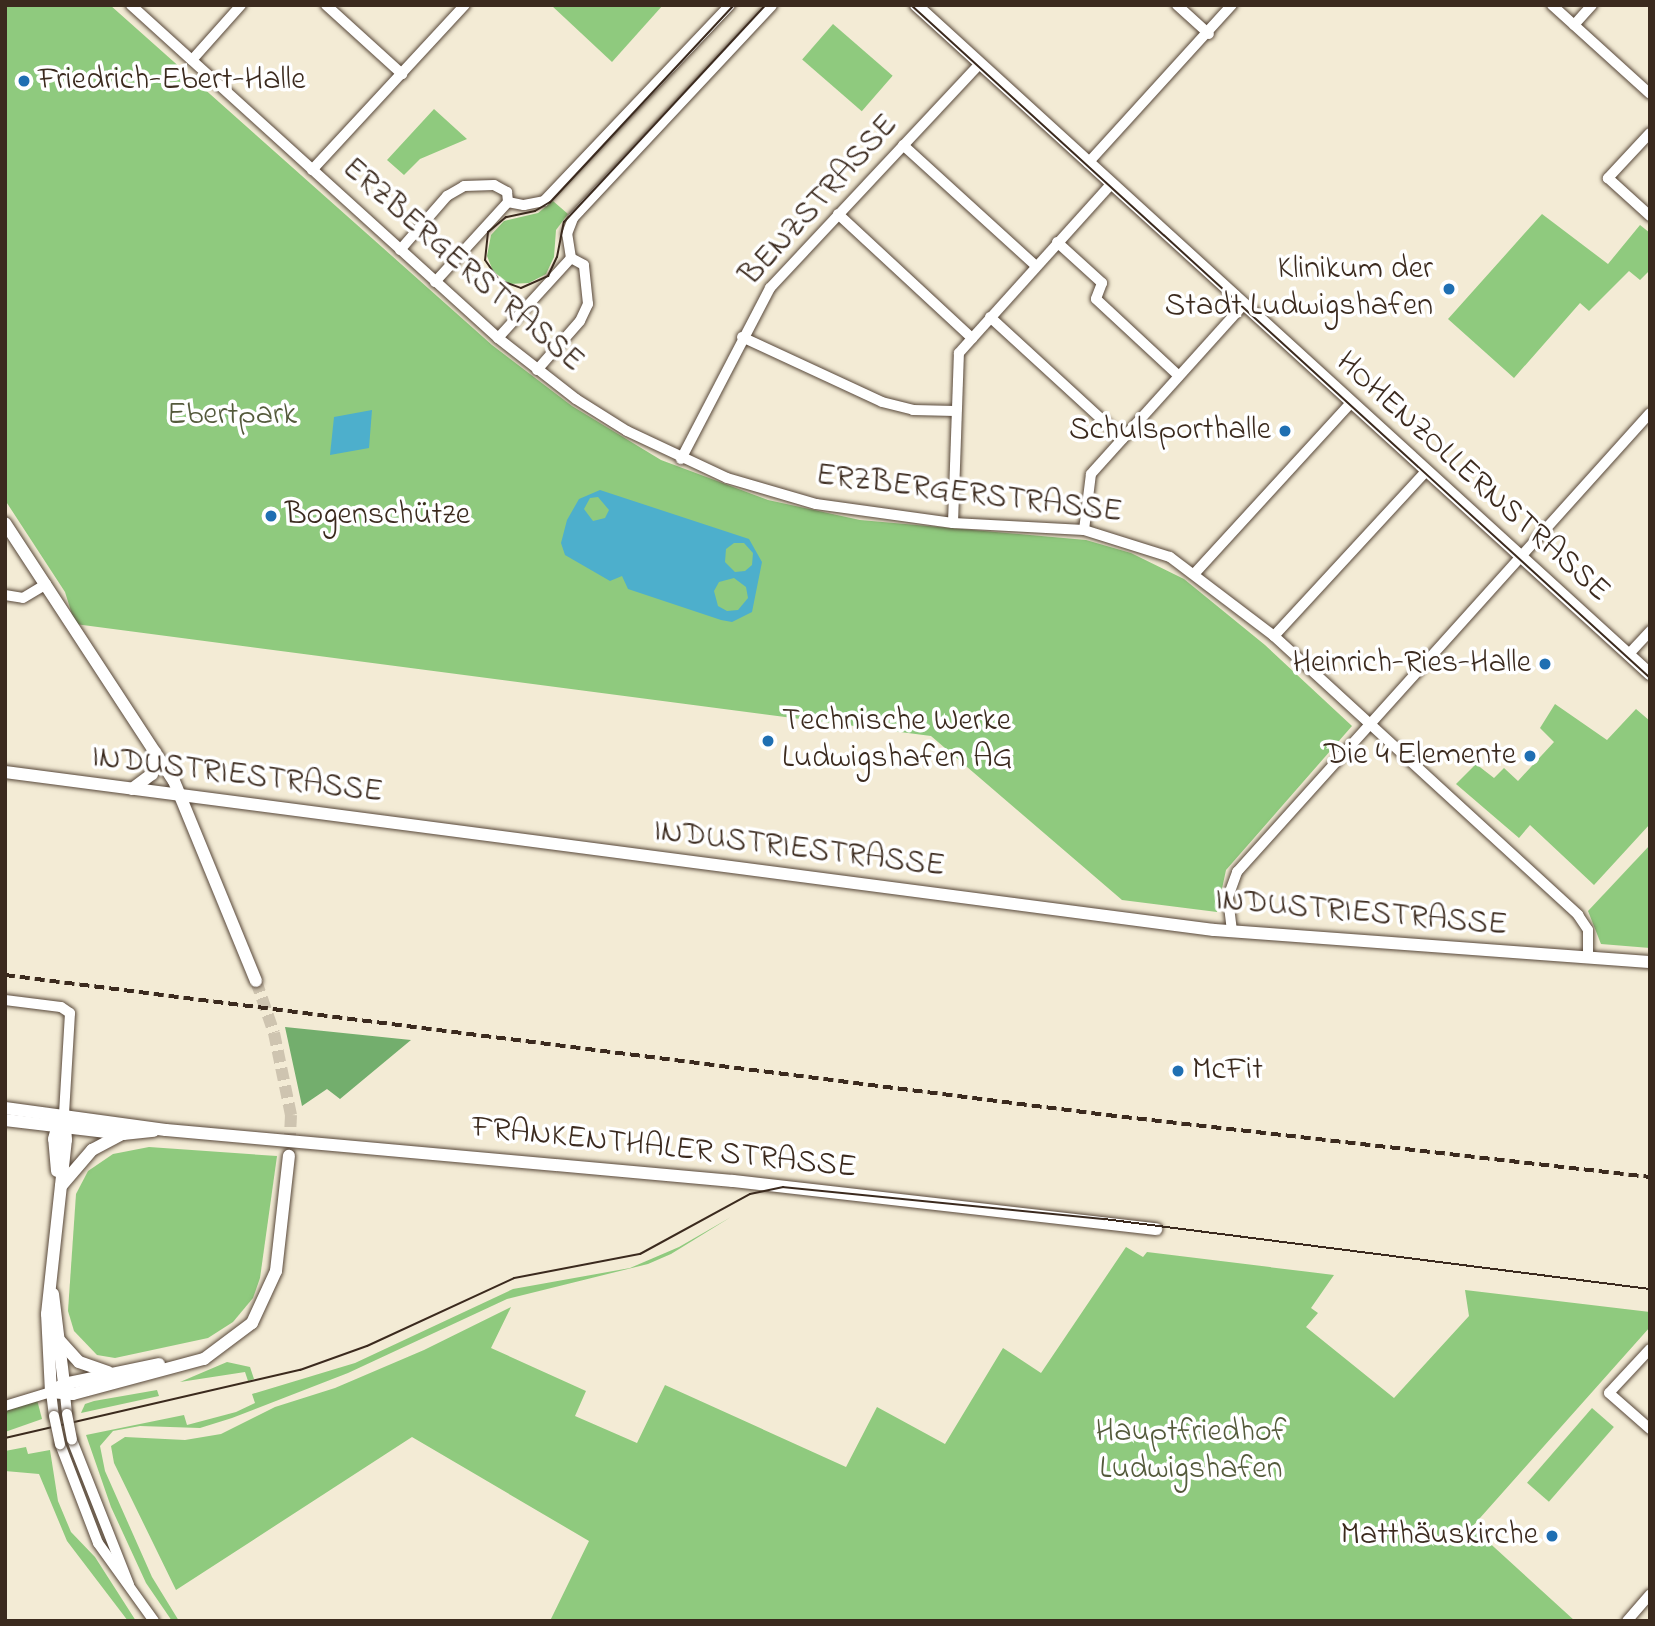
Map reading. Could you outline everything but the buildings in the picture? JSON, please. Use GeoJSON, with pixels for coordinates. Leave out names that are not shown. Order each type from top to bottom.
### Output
{"type":"FeatureCollection","features":[{"type":"Feature","properties":{"kind":"street","name":"ERZBERGERSTRASSE"},"geometry":{"type":"LineString","coordinates":[[131,5],[498,338],[537,370],[617,425],[681,459],[794,499],[861,513],[953,523],[1084,530],[1158,552],[1195,573],[1274,636],[1578,915],[1588,930],[1588,957]]}},
{"type":"Feature","properties":{"kind":"street"},"geometry":{"type":"LineString","coordinates":[[192,60],[241,5]]}},
{"type":"Feature","properties":{"kind":"street"},"geometry":{"type":"LineString","coordinates":[[326,5],[402,74]]}},
{"type":"Feature","properties":{"kind":"street"},"geometry":{"type":"LineString","coordinates":[[312,170],[465,5]]}},
{"type":"Feature","properties":{"kind":"street"},"geometry":{"type":"LineString","coordinates":[[508,202],[534,205],[553,194],[730,5]]}},
{"type":"Feature","properties":{"kind":"street"},"geometry":{"type":"LineString","coordinates":[[498,338],[571,258],[568,234],[573,218],[772,5]]}},
{"type":"Feature","properties":{"kind":"street"},"geometry":{"type":"LineString","coordinates":[[1177,5],[1209,34]]}},
{"type":"Feature","properties":{"kind":"street"},"geometry":{"type":"LineString","coordinates":[[1088,163],[1209,34],[1232,5]]}},
{"type":"Feature","properties":{"kind":"street"},"geometry":{"type":"LineString","coordinates":[[1552,5],[1650,94]]}},
{"type":"Feature","properties":{"kind":"street"},"geometry":{"type":"LineString","coordinates":[[1574,25],[1592,5]]}},
{"type":"Feature","properties":{"kind":"street","name":"HOHENZOLLERNSTRASSE"},"geometry":{"type":"LineString","coordinates":[[914,6],[1650,674]]}},
{"type":"Feature","properties":{"kind":"street","name":"BENZSTRASSE"},"geometry":{"type":"LineString","coordinates":[[681,459],[742,337],[770,288],[979,65]]}},
{"type":"Feature","properties":{"kind":"street"},"geometry":{"type":"LineString","coordinates":[[1648,212],[1608,178],[1650,133]]}},
{"type":"Feature","properties":{"kind":"street"},"geometry":{"type":"LineString","coordinates":[[903,145],[1036,266]]}},
{"type":"Feature","properties":{"kind":"street"},"geometry":{"type":"LineString","coordinates":[[953,523],[959,353],[1111,184]]}},
{"type":"Feature","properties":{"kind":"street"},"geometry":{"type":"LineString","coordinates":[[400,250],[447,196],[464,186],[502,187],[508,202]]}},
{"type":"Feature","properties":{"kind":"street"},"geometry":{"type":"LineString","coordinates":[[435,282],[508,202]]}},
{"type":"Feature","properties":{"kind":"street"},"geometry":{"type":"LineString","coordinates":[[838,214],[972,338]]}},
{"type":"Feature","properties":{"kind":"street"},"geometry":{"type":"LineString","coordinates":[[1058,242],[1102,283],[1096,299],[1179,376]]}},
{"type":"Feature","properties":{"kind":"street"},"geometry":{"type":"LineString","coordinates":[[537,370],[580,321],[588,304],[584,265],[571,258]]}},
{"type":"Feature","properties":{"kind":"street"},"geometry":{"type":"LineString","coordinates":[[1084,530],[1091,474],[1244,304]]}},
{"type":"Feature","properties":{"kind":"street"},"geometry":{"type":"LineString","coordinates":[[990,317],[1123,439]]}},
{"type":"Feature","properties":{"kind":"street"},"geometry":{"type":"LineString","coordinates":[[742,337],[882,402],[913,410],[955,411]]}},
{"type":"Feature","properties":{"kind":"street"},"geometry":{"type":"LineString","coordinates":[[1195,573],[1351,403]]}},
{"type":"Feature","properties":{"kind":"street"},"geometry":{"type":"LineString","coordinates":[[1232,931],[1228,897],[1237,872],[1650,413]]}},
{"type":"Feature","properties":{"kind":"street"},"geometry":{"type":"LineString","coordinates":[[1274,636],[1426,471]]}},
{"type":"Feature","properties":{"kind":"street"},"geometry":{"type":"LineString","coordinates":[[5,523],[181,796],[256,982]]}},
{"type":"Feature","properties":{"kind":"street"},"geometry":{"type":"LineString","coordinates":[[5,595],[23,598],[46,584]]}},
{"type":"Feature","properties":{"kind":"street"},"geometry":{"type":"LineString","coordinates":[[1628,655],[1650,631]]}},
{"type":"Feature","properties":{"kind":"street"},"geometry":{"type":"LineString","coordinates":[[132,789],[152,774],[155,752]]}},
{"type":"Feature","properties":{"kind":"street","name":"INDUSTRIESTRASSE"},"geometry":{"type":"LineString","coordinates":[[5,772],[1232,931],[1650,962]]}},
{"type":"Feature","properties":{"kind":"street"},"geometry":{"type":"LineString","coordinates":[[5,1000],[61,1007],[71,1013],[47,1314],[51,1392],[60,1444],[98,1543],[122,1582],[129,1585]]}},
{"type":"Feature","properties":{"kind":"street","name":"FRANKENTHALER STRASSE"},"geometry":{"type":"LineString","coordinates":[[5,1108],[166,1130],[719,1180],[1156,1229]]}},
{"type":"Feature","properties":{"kind":"street","name":"FRANKENTHALER STRASSE"},"geometry":{"type":"LineString","coordinates":[[5,1120],[123,1134],[166,1130]]}},
{"type":"Feature","properties":{"kind":"street"},"geometry":{"type":"LineString","coordinates":[[58,1189],[92,1150],[123,1134]]}},
{"type":"Feature","properties":{"kind":"street"},"geometry":{"type":"LineString","coordinates":[[5,1406],[64,1389],[185,1366],[217,1350],[252,1323],[272,1286],[289,1156]]}},
{"type":"Feature","properties":{"kind":"street"},"geometry":{"type":"LineString","coordinates":[[51,1283],[72,1440],[129,1585],[154,1621]]}},
{"type":"Feature","properties":{"kind":"street"},"geometry":{"type":"LineString","coordinates":[[60,1341],[79,1362],[115,1373]]}},
{"type":"Feature","properties":{"kind":"street"},"geometry":{"type":"LineString","coordinates":[[1650,1349],[1609,1393],[1650,1429]]}},
{"type":"Feature","properties":{"kind":"street"},"geometry":{"type":"LineString","coordinates":[[64,1389],[115,1373],[217,1350]]}},
{"type":"Feature","properties":{"kind":"street"},"geometry":{"type":"LineString","coordinates":[[1615,1621],[1625,1621],[1650,1595]]}},
{"type":"Feature","properties":{"kind":"green space","name":"Ebertpark"},"geometry":{"type":"Polygon","coordinates":[[[5,5],[110,5],[492,345],[572,406],[661,460],[768,500],[860,520],[1086,540],[1131,553],[1184,579],[1265,645],[1352,726],[1226,870],[1217,912],[1122,900],[931,736],[75,624],[65,592],[5,500],[5,5]]]}},
{"type":"Feature","properties":{"kind":"green space"},"geometry":{"type":"Polygon","coordinates":[[[551,5],[663,5],[612,62],[551,5]]]}},
{"type":"Feature","properties":{"kind":"green space"},"geometry":{"type":"Polygon","coordinates":[[[833,24],[893,76],[862,111],[802,59],[833,24]]]}},
{"type":"Feature","properties":{"kind":"green space"},"geometry":{"type":"Polygon","coordinates":[[[434,109],[467,139],[420,159],[404,175],[387,160],[434,109]]]}},
{"type":"Feature","properties":{"kind":"green space"},"geometry":{"type":"Polygon","coordinates":[[[553,201],[568,214],[556,230],[554,257],[546,274],[529,283],[509,284],[493,271],[487,256],[491,235],[504,221],[538,213],[553,201]]]}},
{"type":"Feature","properties":{"kind":"green space"},"geometry":{"type":"Polygon","coordinates":[[[1542,214],[1608,264],[1640,225],[1650,233],[1650,270],[1640,280],[1629,271],[1589,311],[1580,303],[1514,378],[1448,319],[1542,214]]]}},
{"type":"Feature","properties":{"kind":"green space"},"geometry":{"type":"Polygon","coordinates":[[[1555,704],[1607,740],[1636,709],[1650,721],[1650,824],[1594,885],[1530,825],[1519,838],[1456,784],[1476,764],[1494,778],[1504,768],[1518,781],[1554,742],[1540,728],[1555,704]]]}},
{"type":"Feature","properties":{"kind":"green space"},"geometry":{"type":"Polygon","coordinates":[[[1650,845],[1650,948],[1601,944],[1588,911],[1650,845]]]}},
{"type":"Feature","properties":{"kind":"green space"},"geometry":{"type":"Polygon","coordinates":[[[285,1027],[411,1040],[340,1099],[327,1089],[302,1106],[285,1027]]]}},
{"type":"Feature","properties":{"kind":"green space"},"geometry":{"type":"Polygon","coordinates":[[[149,1147],[277,1156],[260,1278],[253,1298],[233,1322],[208,1338],[115,1358],[97,1355],[74,1331],[68,1311],[76,1194],[88,1171],[113,1154],[149,1147]]]}},
{"type":"Feature","properties":{"kind":"green space"},"geometry":{"type":"Polygon","coordinates":[[[731,1217],[671,1254],[648,1264],[507,1299],[348,1373],[232,1418],[200,1428],[140,1426],[113,1431],[100,1446],[105,1471],[152,1577],[179,1621],[172,1621],[146,1583],[111,1507],[86,1435],[184,1415],[187,1425],[236,1412],[255,1403],[252,1394],[355,1363],[513,1289],[630,1268],[679,1247],[731,1217]]]}},
{"type":"Feature","properties":{"kind":"green space","name":"Hauptfriedhof Ludwigshafen"},"geometry":{"type":"Polygon","coordinates":[[[1126,1247],[1143,1257],[1147,1252],[1334,1275],[1311,1308],[1318,1313],[1306,1327],[1394,1398],[1469,1316],[1465,1290],[1650,1312],[1650,1327],[1472,1527],[1575,1621],[550,1621],[589,1541],[412,1437],[176,1590],[114,1463],[111,1446],[125,1437],[185,1440],[221,1434],[275,1407],[335,1388],[424,1350],[511,1307],[491,1348],[586,1391],[575,1416],[637,1443],[665,1385],[846,1467],[877,1407],[945,1444],[1003,1348],[1041,1373],[1126,1247]]]}},
{"type":"Feature","properties":{"kind":"green space"},"geometry":{"type":"Polygon","coordinates":[[[227,1362],[250,1367],[254,1379],[248,1381],[245,1372],[180,1382],[227,1362]]]}},
{"type":"Feature","properties":{"kind":"green space"},"geometry":{"type":"Polygon","coordinates":[[[157,1390],[159,1396],[81,1413],[85,1404],[94,1401],[157,1390]]]}},
{"type":"Feature","properties":{"kind":"green space"},"geometry":{"type":"Polygon","coordinates":[[[35,1392],[42,1419],[5,1432],[5,1402],[35,1392]]]}},
{"type":"Feature","properties":{"kind":"green space"},"geometry":{"type":"Polygon","coordinates":[[[1592,1408],[1614,1427],[1549,1502],[1527,1483],[1592,1408]]]}},
{"type":"Feature","properties":{"kind":"green space"},"geometry":{"type":"Polygon","coordinates":[[[26,1447],[28,1454],[50,1450],[58,1501],[71,1532],[95,1557],[136,1621],[128,1621],[67,1541],[39,1474],[5,1471],[5,1451],[26,1447]]]}},
{"type":"Feature","properties":{"kind":"water"},"geometry":{"type":"Polygon","coordinates":[[[372,410],[369,448],[330,455],[334,417],[372,410]]]}},
{"type":"Feature","properties":{"kind":"water"},"geometry":{"type":"Polygon","coordinates":[[[600,490],[749,539],[762,562],[752,612],[732,622],[721,620],[628,589],[622,576],[610,581],[565,555],[561,543],[567,520],[579,499],[600,490]],[[598,497],[590,498],[584,509],[593,521],[605,518],[609,510],[598,497]],[[734,543],[726,549],[725,562],[735,572],[745,571],[752,565],[753,553],[744,543],[734,543]],[[734,578],[719,582],[714,591],[718,606],[727,611],[738,610],[748,598],[746,587],[734,578]]]}},
{"type":"Feature","properties":{"kind":"tunnel"},"geometry":{"type":"LineString","coordinates":[[256,981],[274,1033],[291,1115],[289,1156]]}},
{"type":"Feature","properties":{"kind":"tram line"},"geometry":{"type":"LineString","coordinates":[[734,5],[550,202],[535,211],[506,217],[488,232],[485,260],[499,280],[521,288],[548,276],[557,257],[564,222],[766,5]]}},
{"type":"Feature","properties":{"kind":"tram line"},"geometry":{"type":"LineString","coordinates":[[911,5],[1650,678]]}},
{"type":"Feature","properties":{"kind":"tram line"},"geometry":{"type":"LineString","coordinates":[[5,1438],[300,1370],[367,1346],[514,1278],[640,1254],[750,1194],[783,1187],[1104,1219],[1650,1289]]}},
{"type":"Feature","properties":{"kind":"railway"},"geometry":{"type":"LineString","coordinates":[[5,975],[1107,1115],[1650,1177]]}},
{"type":"Feature","properties":{"kind":"place","name":"Friedrich-Ebert-Halle"},"geometry":{"type":"Point","coordinates":[24,81]}},
{"type":"Feature","properties":{"kind":"place","name":"Klinikum der Stadt Ludwigshafen"},"geometry":{"type":"Point","coordinates":[1449,289]}},
{"type":"Feature","properties":{"kind":"place","name":"Schulsporthalle"},"geometry":{"type":"Point","coordinates":[1285,431]}},
{"type":"Feature","properties":{"kind":"place","name":"Bogenschütze"},"geometry":{"type":"Point","coordinates":[271,516]}},
{"type":"Feature","properties":{"kind":"place","name":"Heinrich-Ries-Halle"},"geometry":{"type":"Point","coordinates":[1545,664]}},
{"type":"Feature","properties":{"kind":"place","name":"Technische Werke Ludwigshafen AG"},"geometry":{"type":"Point","coordinates":[768,741]}},
{"type":"Feature","properties":{"kind":"place","name":"Die 4 Elemente"},"geometry":{"type":"Point","coordinates":[1530,756]}},
{"type":"Feature","properties":{"kind":"place","name":"McFit"},"geometry":{"type":"Point","coordinates":[1178,1071]}},
{"type":"Feature","properties":{"kind":"place","name":"Matthäuskirche"},"geometry":{"type":"Point","coordinates":[1552,1536]}}]}
